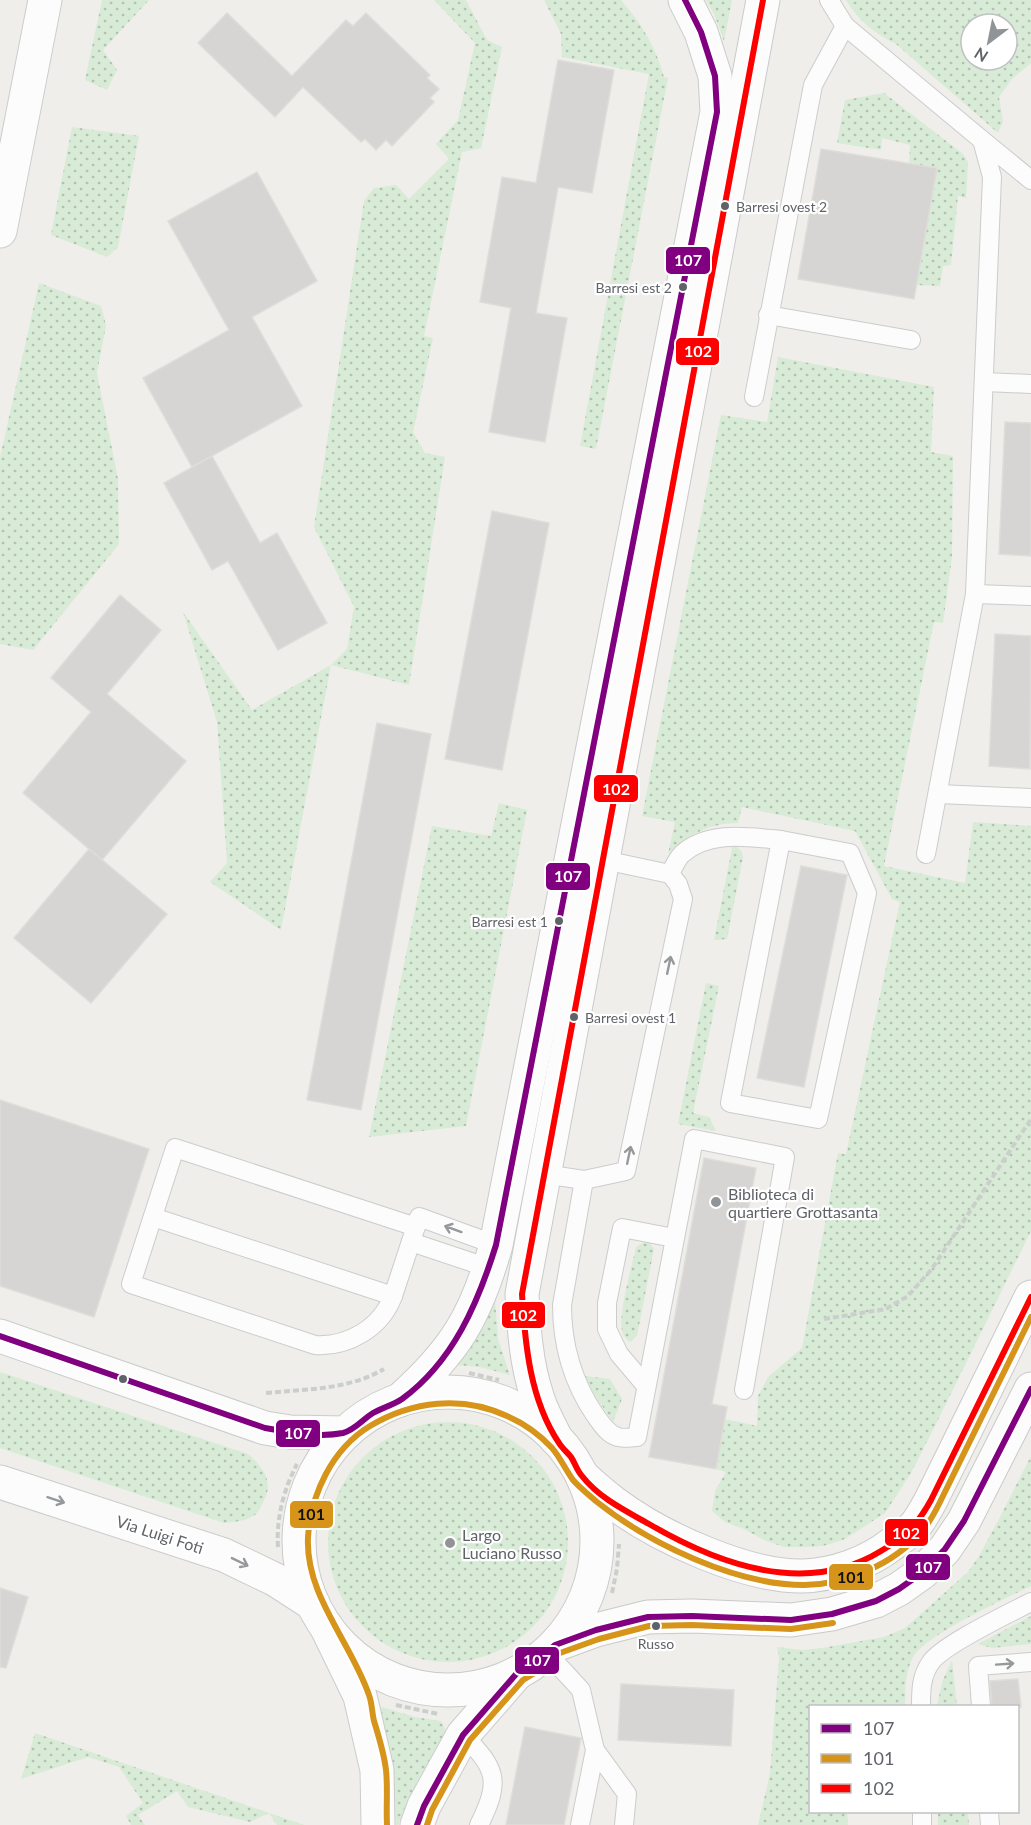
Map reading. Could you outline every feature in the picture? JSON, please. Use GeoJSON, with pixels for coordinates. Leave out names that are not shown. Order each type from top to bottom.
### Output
{"type":"FeatureCollection","features":[{"type":"Feature","properties":{"kind":"street"},"geometry":{"type":"LineString","coordinates":[[0,231],[45,0]]}},
{"type":"Feature","properties":{"kind":"street"},"geometry":{"type":"LineString","coordinates":[[400,1400],[430,1373],[465,1327],[492,1257],[717,112],[715,76],[700,32],[684,0]]}},
{"type":"Feature","properties":{"kind":"street"},"geometry":{"type":"LineString","coordinates":[[556,1439],[537,1397],[524,1339],[522,1294],[764,0]]}},
{"type":"Feature","properties":{"kind":"street"},"geometry":{"type":"LineString","coordinates":[[582,1476],[615,1504],[667,1535],[729,1562],[774,1574],[805,1576],[832,1572],[858,1564],[883,1551],[914,1527],[931,1500],[1031,1297]]}},
{"type":"Feature","properties":{"kind":"street"},"geometry":{"type":"LineString","coordinates":[[0,1336],[265,1428],[290,1432],[331,1433],[400,1400],[433,1393],[467,1394],[500,1402],[530,1417],[556,1439],[582,1476],[592,1505],[597,1535],[595,1566],[587,1595],[573,1622],[551,1649]]}},
{"type":"Feature","properties":{"kind":"street"},"geometry":{"type":"LineString","coordinates":[[417,1825],[424,1806],[463,1735],[518,1673],[551,1649],[596,1630],[648,1617],[692,1616],[791,1620],[832,1614],[876,1601],[899,1589],[938,1557],[964,1521],[1031,1389]]}},
{"type":"Feature","properties":{"kind":"street"},"geometry":{"type":"LineString","coordinates":[[331,1433],[325,1456],[310,1483],[302,1512],[299,1543],[302,1574],[319,1615],[360,1696],[377,1770],[378,1825]]}},
{"type":"Feature","properties":{"kind":"street","name":"Via Luigi Foti"},"geometry":{"type":"LineString","coordinates":[[0,1482],[224,1555],[282,1584],[319,1615]]}},
{"type":"Feature","properties":{"kind":"street"},"geometry":{"type":"LineString","coordinates":[[319,1615],[346,1650],[370,1668],[398,1681],[428,1689],[459,1690],[489,1685],[518,1673]]}},
{"type":"Feature","properties":{"kind":"lane"},"geometry":{"type":"LineString","coordinates":[[829,0],[845,26],[1031,180]]}},
{"type":"Feature","properties":{"kind":"lane"},"geometry":{"type":"LineString","coordinates":[[754,397],[813,85],[845,26]]}},
{"type":"Feature","properties":{"kind":"lane"},"geometry":{"type":"LineString","coordinates":[[926,854],[975,594],[992,177],[982,140]]}},
{"type":"Feature","properties":{"kind":"lane"},"geometry":{"type":"LineString","coordinates":[[768,315],[911,340]]}},
{"type":"Feature","properties":{"kind":"lane"},"geometry":{"type":"LineString","coordinates":[[985,382],[1031,384]]}},
{"type":"Feature","properties":{"kind":"lane"},"geometry":{"type":"LineString","coordinates":[[975,594],[1031,596]]}},
{"type":"Feature","properties":{"kind":"lane"},"geometry":{"type":"LineString","coordinates":[[938,794],[1031,798]]}},
{"type":"Feature","properties":{"kind":"lane"},"geometry":{"type":"LineString","coordinates":[[670,874],[680,855],[699,844],[735,836],[781,840],[850,853],[867,893],[819,1119],[730,1103],[781,840]]}},
{"type":"Feature","properties":{"kind":"lane"},"geometry":{"type":"LineString","coordinates":[[544,1174],[584,1180],[626,1171],[683,900],[678,884],[670,874],[604,860]]}},
{"type":"Feature","properties":{"kind":"lane"},"geometry":{"type":"LineString","coordinates":[[584,1180],[562,1305],[562,1325],[568,1360],[582,1395],[606,1430],[618,1437],[637,1437],[694,1139],[785,1157],[744,1390]]}},
{"type":"Feature","properties":{"kind":"lane"},"geometry":{"type":"LineString","coordinates":[[492,1257],[413,1235],[175,1148],[131,1284],[315,1345],[330,1346],[346,1341],[378,1321],[388,1309],[393,1296],[413,1235],[419,1217],[492,1257]]}},
{"type":"Feature","properties":{"kind":"lane"},"geometry":{"type":"LineString","coordinates":[[153,1217],[393,1296]]}},
{"type":"Feature","properties":{"kind":"lane"},"geometry":{"type":"LineString","coordinates":[[646,1386],[619,1354],[607,1329],[607,1303],[622,1228],[674,1239]]}},
{"type":"Feature","properties":{"kind":"lane"},"geometry":{"type":"LineString","coordinates":[[921,1705],[921,1682],[931,1661],[945,1649],[1031,1602]]}},
{"type":"Feature","properties":{"kind":"lane"},"geometry":{"type":"LineString","coordinates":[[551,1649],[581,1690],[595,1750],[627,1794],[624,1825]]}},
{"type":"Feature","properties":{"kind":"lane"},"geometry":{"type":"LineString","coordinates":[[981,1705],[978,1666],[1031,1662]]}},
{"type":"Feature","properties":{"kind":"lane"},"geometry":{"type":"LineString","coordinates":[[463,1735],[483,1755],[494,1782],[490,1803],[479,1825]]}},
{"type":"Feature","properties":{"kind":"lane"},"geometry":{"type":"LineString","coordinates":[[580,1825],[595,1750]]}},
{"type":"Feature","properties":{"kind":"path"},"geometry":{"type":"LineString","coordinates":[[824,1319],[886,1309],[908,1296],[931,1270],[1031,1119]]}},
{"type":"Feature","properties":{"kind":"path"},"geometry":{"type":"LineString","coordinates":[[430,1373],[468,1373],[489,1377],[509,1383],[537,1397]]}},
{"type":"Feature","properties":{"kind":"path"},"geometry":{"type":"LineString","coordinates":[[282,1584],[277,1538],[279,1516],[293,1472],[304,1451],[331,1433]]}},
{"type":"Feature","properties":{"kind":"path"},"geometry":{"type":"LineString","coordinates":[[596,1630],[613,1590],[617,1569],[619,1547],[615,1504]]}},
{"type":"Feature","properties":{"kind":"path"},"geometry":{"type":"LineString","coordinates":[[354,1685],[373,1696],[416,1711],[438,1714],[483,1710]]}},
{"type":"Feature","properties":{"kind":"green space"},"geometry":{"type":"Polygon","coordinates":[[[102,0],[149,0],[103,50],[117,70],[107,90],[85,80],[102,0]]]}},
{"type":"Feature","properties":{"kind":"green space"},"geometry":{"type":"Polygon","coordinates":[[[434,0],[466,0],[487,40],[502,47],[481,148],[462,152],[424,336],[433,338],[413,432],[425,453],[445,457],[409,685],[331,665],[347,649],[354,607],[314,527],[364,201],[374,188],[396,185],[409,199],[449,159],[436,144],[458,120],[475,43],[434,0]]]}},
{"type":"Feature","properties":{"kind":"green space"},"geometry":{"type":"Polygon","coordinates":[[[544,0],[621,0],[647,36],[664,77],[668,78],[596,449],[580,446],[649,74],[562,57],[561,34],[544,0]]]}},
{"type":"Feature","properties":{"kind":"green space"},"geometry":{"type":"Polygon","coordinates":[[[706,0],[732,0],[724,41],[714,14],[706,0]]]}},
{"type":"Feature","properties":{"kind":"green space"},"geometry":{"type":"Polygon","coordinates":[[[846,0],[1031,0],[1031,63],[1012,79],[999,97],[1003,121],[998,133],[896,44],[868,26],[846,0]]]}},
{"type":"Feature","properties":{"kind":"green space"},"geometry":{"type":"Polygon","coordinates":[[[884,93],[963,154],[968,162],[966,198],[958,196],[951,265],[943,266],[940,286],[916,285],[937,168],[909,163],[910,145],[882,138],[881,150],[837,143],[845,100],[884,93]]]}},
{"type":"Feature","properties":{"kind":"green space"},"geometry":{"type":"Polygon","coordinates":[[[72,127],[139,136],[118,247],[107,257],[51,235],[72,127]]]}},
{"type":"Feature","properties":{"kind":"green space"},"geometry":{"type":"Polygon","coordinates":[[[39,283],[101,306],[106,325],[97,373],[118,479],[119,544],[33,650],[0,644],[0,457],[39,283]]]}},
{"type":"Feature","properties":{"kind":"green space"},"geometry":{"type":"Polygon","coordinates":[[[778,357],[934,387],[931,452],[953,456],[952,557],[943,623],[934,622],[884,866],[965,883],[973,822],[1031,826],[1031,1231],[911,1473],[885,1513],[845,1539],[823,1546],[807,1547],[784,1547],[764,1540],[725,1522],[712,1511],[715,1491],[726,1472],[716,1469],[725,1419],[757,1426],[758,1396],[768,1377],[802,1348],[838,1153],[846,1154],[900,902],[892,899],[855,831],[742,807],[738,823],[718,825],[700,831],[683,841],[668,854],[675,822],[642,816],[721,415],[767,422],[778,357]]]}},
{"type":"Feature","properties":{"kind":"green space"},"geometry":{"type":"Polygon","coordinates":[[[183,612],[252,710],[331,665],[281,930],[210,882],[227,863],[217,722],[183,612]]]}},
{"type":"Feature","properties":{"kind":"green space"},"geometry":{"type":"Polygon","coordinates":[[[499,803],[527,810],[466,1126],[369,1137],[432,826],[491,836],[499,803]]]}},
{"type":"Feature","properties":{"kind":"green space"},"geometry":{"type":"Polygon","coordinates":[[[733,843],[742,852],[743,857],[727,939],[714,940],[733,843]]]}},
{"type":"Feature","properties":{"kind":"green space"},"geometry":{"type":"Polygon","coordinates":[[[706,983],[719,986],[693,1113],[709,1117],[716,1131],[678,1124],[706,983]]]}},
{"type":"Feature","properties":{"kind":"green space"},"geometry":{"type":"Polygon","coordinates":[[[643,1243],[650,1243],[654,1249],[637,1336],[630,1342],[622,1333],[622,1313],[636,1247],[643,1243]]]}},
{"type":"Feature","properties":{"kind":"green space"},"geometry":{"type":"Polygon","coordinates":[[[495,1299],[498,1339],[510,1375],[480,1367],[456,1365],[495,1299]]]}},
{"type":"Feature","properties":{"kind":"green space"},"geometry":{"type":"Polygon","coordinates":[[[0,1372],[248,1454],[266,1476],[268,1488],[260,1508],[249,1518],[224,1523],[0,1448],[0,1372]]]}},
{"type":"Feature","properties":{"kind":"green space"},"geometry":{"type":"Polygon","coordinates":[[[585,1376],[610,1379],[622,1399],[613,1422],[594,1394],[585,1376]]]}},
{"type":"Feature","properties":{"kind":"green space"},"geometry":{"type":"Polygon","coordinates":[[[436,1422],[460,1422],[483,1427],[505,1436],[533,1457],[548,1475],[559,1496],[566,1519],[568,1542],[566,1565],[559,1588],[548,1609],[533,1627],[505,1648],[483,1657],[460,1662],[436,1662],[413,1657],[391,1648],[372,1635],[355,1618],[342,1599],[333,1577],[328,1554],[328,1530],[333,1507],[342,1485],[355,1466],[372,1449],[391,1436],[413,1427],[436,1422]]]}},
{"type":"Feature","properties":{"kind":"green space"},"geometry":{"type":"Polygon","coordinates":[[[1031,1456],[1031,1586],[950,1628],[921,1648],[913,1657],[908,1669],[905,1705],[809,1705],[809,1813],[847,1813],[848,1825],[758,1825],[770,1773],[779,1658],[777,1647],[801,1650],[822,1648],[884,1637],[905,1628],[968,1572],[1000,1517],[1031,1456]]]}},
{"type":"Feature","properties":{"kind":"green space"},"geometry":{"type":"Polygon","coordinates":[[[1031,1616],[1031,1644],[992,1648],[978,1644],[1031,1616]]]}},
{"type":"Feature","properties":{"kind":"green space"},"geometry":{"type":"Polygon","coordinates":[[[952,1660],[957,1705],[937,1705],[942,1682],[952,1660]]]}},
{"type":"Feature","properties":{"kind":"green space"},"geometry":{"type":"Polygon","coordinates":[[[382,1707],[415,1717],[441,1721],[446,1731],[418,1780],[398,1825],[396,1825],[393,1775],[377,1719],[382,1707]]]}},
{"type":"Feature","properties":{"kind":"green space"},"geometry":{"type":"Polygon","coordinates":[[[35,1733],[269,1813],[250,1822],[188,1807],[177,1791],[138,1815],[145,1825],[131,1825],[126,1816],[143,1803],[119,1767],[88,1757],[21,1779],[35,1733]]]}},
{"type":"Feature","properties":{"kind":"green space"},"geometry":{"type":"Polygon","coordinates":[[[269,1813],[305,1825],[277,1825],[269,1813]]]}},
{"type":"Feature","properties":{"kind":"green space"},"geometry":{"type":"Polygon","coordinates":[[[938,1813],[968,1813],[969,1825],[938,1825],[938,1813]]]}},
{"type":"Feature","properties":{"kind":"building"},"geometry":{"type":"Polygon","coordinates":[[[227,13],[292,76],[346,20],[353,26],[366,13],[430,75],[427,78],[439,89],[430,98],[434,102],[392,146],[386,140],[376,150],[365,139],[361,142],[303,87],[275,117],[198,43],[227,13]]]}},
{"type":"Feature","properties":{"kind":"building"},"geometry":{"type":"Polygon","coordinates":[[[558,60],[614,70],[592,193],[558,187],[536,313],[567,318],[545,442],[489,432],[511,308],[480,302],[502,177],[536,183],[558,60]]]}},
{"type":"Feature","properties":{"kind":"building"},"geometry":{"type":"Polygon","coordinates":[[[821,149],[937,168],[914,299],[798,279],[821,149]]]}},
{"type":"Feature","properties":{"kind":"building"},"geometry":{"type":"Polygon","coordinates":[[[257,172],[317,281],[252,317],[302,406],[192,467],[143,378],[229,330],[168,221],[257,172]]]}},
{"type":"Feature","properties":{"kind":"building"},"geometry":{"type":"Polygon","coordinates":[[[1005,422],[1031,423],[1031,556],[999,554],[1005,422]]]}},
{"type":"Feature","properties":{"kind":"building"},"geometry":{"type":"Polygon","coordinates":[[[212,456],[260,543],[277,533],[327,623],[278,650],[228,561],[212,570],[164,483],[212,456]]]}},
{"type":"Feature","properties":{"kind":"building"},"geometry":{"type":"Polygon","coordinates":[[[492,511],[549,523],[502,770],[445,759],[492,511]]]}},
{"type":"Feature","properties":{"kind":"building"},"geometry":{"type":"Polygon","coordinates":[[[120,595],[161,630],[107,694],[186,761],[102,860],[23,793],[91,712],[51,678],[120,595]]]}},
{"type":"Feature","properties":{"kind":"building"},"geometry":{"type":"Polygon","coordinates":[[[995,634],[1031,636],[1030,769],[989,766],[995,634]]]}},
{"type":"Feature","properties":{"kind":"building"},"geometry":{"type":"Polygon","coordinates":[[[377,723],[431,734],[361,1110],[307,1100],[377,723]]]}},
{"type":"Feature","properties":{"kind":"building"},"geometry":{"type":"Polygon","coordinates":[[[89,849],[167,914],[91,1003],[14,938],[89,849]]]}},
{"type":"Feature","properties":{"kind":"building"},"geometry":{"type":"Polygon","coordinates":[[[801,866],[847,875],[804,1087],[757,1078],[801,866]]]}},
{"type":"Feature","properties":{"kind":"building"},"geometry":{"type":"Polygon","coordinates":[[[0,1100],[149,1149],[94,1317],[0,1286],[0,1100]]]}},
{"type":"Feature","properties":{"kind":"building"},"geometry":{"type":"Polygon","coordinates":[[[704,1158],[756,1168],[712,1404],[727,1407],[716,1469],[649,1457],[704,1158]]]}},
{"type":"Feature","properties":{"kind":"building"},"geometry":{"type":"Polygon","coordinates":[[[0,1588],[28,1597],[6,1668],[0,1667],[0,1588]]]}},
{"type":"Feature","properties":{"kind":"building"},"geometry":{"type":"Polygon","coordinates":[[[1018,1679],[1021,1707],[1019,1705],[992,1705],[990,1681],[1018,1679]]]}},
{"type":"Feature","properties":{"kind":"building"},"geometry":{"type":"Polygon","coordinates":[[[621,1684],[734,1690],[731,1746],[618,1740],[621,1684]]]}},
{"type":"Feature","properties":{"kind":"building"},"geometry":{"type":"Polygon","coordinates":[[[525,1727],[581,1738],[564,1825],[506,1825],[525,1727]]]}},
{"type":"Feature","properties":{"kind":"transit line","name":"107"},"geometry":{"type":"LineString","coordinates":[[0,1336],[265,1428],[324,1435],[347,1432],[373,1413],[402,1399],[420,1384],[449,1349],[472,1309],[496,1245],[717,112],[715,76],[701,32],[685,0]]}},
{"type":"Feature","properties":{"kind":"transit line","name":"102"},"geometry":{"type":"LineString","coordinates":[[763,0],[522,1294],[527,1352],[535,1390],[549,1426],[579,1472],[596,1491],[676,1539],[733,1563],[763,1570],[793,1573],[823,1572],[852,1565],[881,1551],[904,1535],[921,1516],[1031,1297]]}},
{"type":"Feature","properties":{"kind":"transit line","name":"101"},"geometry":{"type":"LineString","coordinates":[[387,1825],[386,1770],[370,1698],[361,1675],[321,1599],[309,1558],[310,1521],[319,1489],[334,1460],[357,1436],[386,1418],[420,1406],[455,1403],[490,1409],[513,1419],[537,1434],[558,1455],[573,1480],[597,1502],[618,1518],[668,1547],[723,1570],[750,1578],[778,1583],[820,1584],[852,1577],[883,1563],[910,1543],[926,1526],[1031,1317]]}},
{"type":"Feature","properties":{"kind":"transit line","name":"107"},"geometry":{"type":"LineString","coordinates":[[417,1825],[424,1806],[463,1735],[517,1673],[533,1664],[555,1645],[596,1630],[648,1617],[692,1616],[791,1620],[832,1614],[876,1601],[899,1589],[923,1572],[945,1549],[964,1521],[1031,1389]]}},
{"type":"Feature","properties":{"kind":"transit line","name":"101"},"geometry":{"type":"LineString","coordinates":[[427,1825],[432,1810],[470,1740],[523,1680],[560,1653],[599,1639],[649,1626],[692,1625],[791,1629],[833,1623]]}},
{"type":"Feature","properties":{"kind":"place","name":"Barresi ovest 2"},"geometry":{"type":"Point","coordinates":[725,206]}},
{"type":"Feature","properties":{"kind":"place","name":"Barresi est 2"},"geometry":{"type":"Point","coordinates":[683,287]}},
{"type":"Feature","properties":{"kind":"place","name":"Barresi est 1"},"geometry":{"type":"Point","coordinates":[559,921]}},
{"type":"Feature","properties":{"kind":"place","name":"Barresi ovest 1"},"geometry":{"type":"Point","coordinates":[574,1017]}},
{"type":"Feature","properties":{"kind":"place","name":"Biblioteca di quartiere Grottasanta"},"geometry":{"type":"Point","coordinates":[716,1202]}},
{"type":"Feature","properties":{"kind":"place","name":"Largo Luciano Russo"},"geometry":{"type":"Point","coordinates":[450,1543]}},
{"type":"Feature","properties":{"kind":"place","name":"Russo"},"geometry":{"type":"Point","coordinates":[656,1626]}}]}
